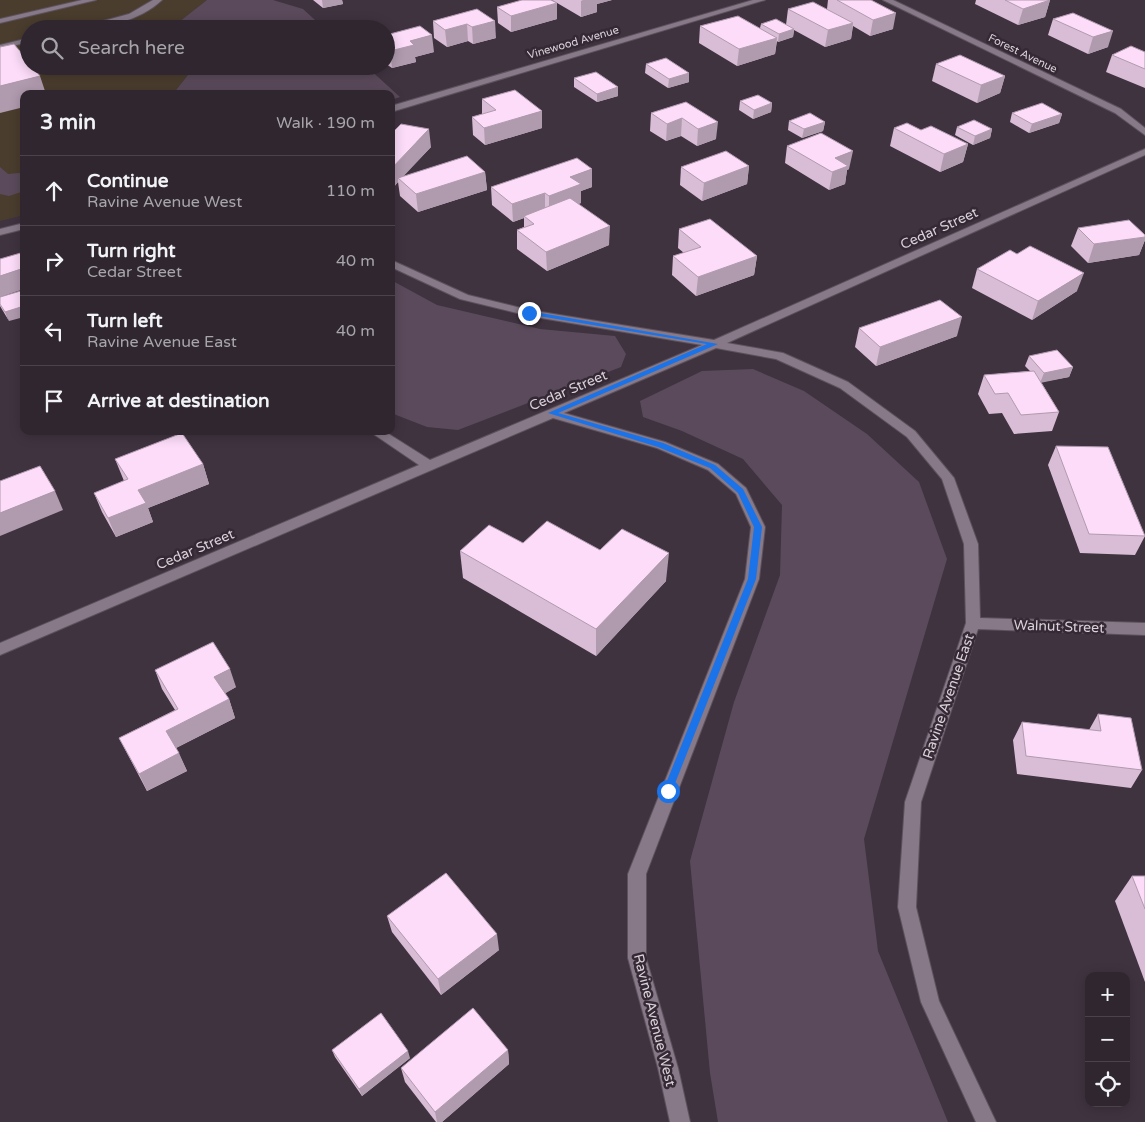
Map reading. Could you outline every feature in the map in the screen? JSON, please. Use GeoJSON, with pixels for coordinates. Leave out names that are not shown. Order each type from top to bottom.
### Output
{"type":"FeatureCollection","features":[{"type":"Feature","properties":{"kind":"street"},"geometry":{"type":"LineString","coordinates":[[0,21],[92,0]]}},
{"type":"Feature","properties":{"kind":"street"},"geometry":{"type":"LineString","coordinates":[[115,20],[132,16],[158,0]]}},
{"type":"Feature","properties":{"kind":"street","name":"Vinewood Avenue"},"geometry":{"type":"LineString","coordinates":[[395,108],[762,0]]}},
{"type":"Feature","properties":{"kind":"street","name":"Forest Avenue"},"geometry":{"type":"LineString","coordinates":[[887,0],[1118,111],[1145,132]]}},
{"type":"Feature","properties":{"kind":"street"},"geometry":{"type":"LineString","coordinates":[[0,47],[20,42]]}},
{"type":"Feature","properties":{"kind":"street","name":"Cedar Street"},"geometry":{"type":"LineString","coordinates":[[0,649],[715,344],[1145,152]]}},
{"type":"Feature","properties":{"kind":"street"},"geometry":{"type":"LineString","coordinates":[[0,232],[20,227]]}},
{"type":"Feature","properties":{"kind":"street","name":"Ravine Avenue East"},"geometry":{"type":"LineString","coordinates":[[395,266],[464,297],[529,313],[778,356],[844,385],[911,434],[948,478],[971,544],[973,623],[913,802],[907,907],[930,1002],[986,1122]]}},
{"type":"Feature","properties":{"kind":"street","name":"Ravine Avenue West"},"geometry":{"type":"LineString","coordinates":[[551,413],[661,445],[713,466],[741,491],[758,527],[752,579],[637,874],[637,958],[668,1068],[680,1122]]}},
{"type":"Feature","properties":{"kind":"street"},"geometry":{"type":"LineString","coordinates":[[382,435],[428,465]]}},
{"type":"Feature","properties":{"kind":"street","name":"Walnut Street"},"geometry":{"type":"LineString","coordinates":[[973,623],[1145,629]]}},
{"type":"Feature","properties":{"kind":"shaded area"},"geometry":{"type":"Polygon","coordinates":[[[0,0],[207,0],[181,20],[20,20],[20,75],[188,75],[176,90],[20,90],[20,216],[0,221],[0,0]]]}},
{"type":"Feature","properties":{"kind":"shaded area"},"geometry":{"type":"Polygon","coordinates":[[[207,0],[273,0],[303,9],[315,20],[181,20],[207,0]]]}},
{"type":"Feature","properties":{"kind":"shaded area"},"geometry":{"type":"Polygon","coordinates":[[[188,75],[376,75],[392,90],[176,90],[188,75]]]}},
{"type":"Feature","properties":{"kind":"shaded area"},"geometry":{"type":"Polygon","coordinates":[[[0,167],[8,174],[20,173],[20,192],[9,196],[0,194],[0,167]]]}},
{"type":"Feature","properties":{"kind":"shaded area"},"geometry":{"type":"Polygon","coordinates":[[[395,282],[437,305],[540,329],[615,336],[626,354],[621,367],[458,430],[427,427],[395,415],[395,282]]]}},
{"type":"Feature","properties":{"kind":"shaded area"},"geometry":{"type":"Polygon","coordinates":[[[753,369],[804,391],[867,434],[919,482],[947,559],[864,839],[878,951],[948,1122],[718,1122],[710,1073],[690,861],[734,702],[780,575],[782,505],[743,459],[682,431],[643,417],[640,401],[702,371],[753,369]]]}},
{"type":"Feature","properties":{"kind":"building"},"geometry":{"type":"Polygon","coordinates":[[[522,0],[551,0],[557,3],[511,16],[497,7],[522,0]]]}},
{"type":"Feature","properties":{"kind":"building"},"geometry":{"type":"Polygon","coordinates":[[[837,0],[871,0],[896,13],[873,20],[837,0]]]}},
{"type":"Feature","properties":{"kind":"building"},"geometry":{"type":"Polygon","coordinates":[[[1005,0],[1050,0],[1023,9],[1005,0]]]}},
{"type":"Feature","properties":{"kind":"building"},"geometry":{"type":"Polygon","coordinates":[[[813,2],[853,23],[828,30],[788,9],[813,2]]]}},
{"type":"Feature","properties":{"kind":"building"},"geometry":{"type":"Polygon","coordinates":[[[477,9],[495,21],[472,27],[467,24],[445,30],[433,21],[477,9]]]}},
{"type":"Feature","properties":{"kind":"building"},"geometry":{"type":"Polygon","coordinates":[[[1073,13],[1113,31],[1093,37],[1053,19],[1073,13]]]}},
{"type":"Feature","properties":{"kind":"building"},"geometry":{"type":"Polygon","coordinates":[[[738,16],[777,38],[739,49],[700,26],[738,16]]]}},
{"type":"Feature","properties":{"kind":"building"},"geometry":{"type":"Polygon","coordinates":[[[776,19],[794,29],[779,34],[761,24],[776,19]]]}},
{"type":"Feature","properties":{"kind":"building"},"geometry":{"type":"Polygon","coordinates":[[[420,26],[432,35],[410,41],[414,45],[395,50],[395,33],[420,26]]]}},
{"type":"Feature","properties":{"kind":"building"},"geometry":{"type":"Polygon","coordinates":[[[14,44],[20,51],[20,75],[40,76],[0,86],[0,47],[14,44]]]}},
{"type":"Feature","properties":{"kind":"building"},"geometry":{"type":"Polygon","coordinates":[[[1131,46],[1145,52],[1145,69],[1112,55],[1131,46]]]}},
{"type":"Feature","properties":{"kind":"building"},"geometry":{"type":"Polygon","coordinates":[[[960,55],[1005,76],[981,85],[936,64],[960,55]]]}},
{"type":"Feature","properties":{"kind":"building"},"geometry":{"type":"Polygon","coordinates":[[[666,58],[689,73],[669,79],[646,64],[666,58]]]}},
{"type":"Feature","properties":{"kind":"building"},"geometry":{"type":"Polygon","coordinates":[[[596,72],[618,87],[597,94],[574,78],[596,72]]]}},
{"type":"Feature","properties":{"kind":"building"},"geometry":{"type":"Polygon","coordinates":[[[515,90],[542,111],[484,128],[472,117],[496,110],[482,99],[515,90]]]}},
{"type":"Feature","properties":{"kind":"building"},"geometry":{"type":"Polygon","coordinates":[[[758,95],[772,103],[754,110],[740,101],[758,95]]]}},
{"type":"Feature","properties":{"kind":"building"},"geometry":{"type":"Polygon","coordinates":[[[686,102],[718,122],[698,129],[682,118],[667,124],[651,113],[686,102]]]}},
{"type":"Feature","properties":{"kind":"building"},"geometry":{"type":"Polygon","coordinates":[[[1042,103],[1062,114],[1032,124],[1012,113],[1042,103]]]}},
{"type":"Feature","properties":{"kind":"building"},"geometry":{"type":"Polygon","coordinates":[[[810,113],[825,122],[804,129],[789,121],[810,113]]]}},
{"type":"Feature","properties":{"kind":"building"},"geometry":{"type":"Polygon","coordinates":[[[974,120],[992,129],[975,136],[957,127],[974,120]]]}},
{"type":"Feature","properties":{"kind":"building"},"geometry":{"type":"Polygon","coordinates":[[[907,123],[921,130],[931,126],[968,144],[944,154],[894,128],[907,123]]]}},
{"type":"Feature","properties":{"kind":"building"},"geometry":{"type":"Polygon","coordinates":[[[401,124],[429,129],[395,165],[395,130],[401,124]]]}},
{"type":"Feature","properties":{"kind":"building"},"geometry":{"type":"Polygon","coordinates":[[[821,133],[853,151],[835,158],[848,166],[832,172],[787,146],[821,133]]]}},
{"type":"Feature","properties":{"kind":"building"},"geometry":{"type":"Polygon","coordinates":[[[726,151],[749,166],[704,183],[681,167],[726,151]]]}},
{"type":"Feature","properties":{"kind":"building"},"geometry":{"type":"Polygon","coordinates":[[[467,156],[485,172],[416,194],[398,178],[467,156]]]}},
{"type":"Feature","properties":{"kind":"building"},"geometry":{"type":"Polygon","coordinates":[[[577,158],[592,169],[570,177],[581,184],[549,196],[545,193],[512,204],[491,187],[577,158]]]}},
{"type":"Feature","properties":{"kind":"building"},"geometry":{"type":"Polygon","coordinates":[[[570,198],[610,226],[546,252],[517,230],[534,224],[524,216],[570,198]]]}},
{"type":"Feature","properties":{"kind":"building"},"geometry":{"type":"Polygon","coordinates":[[[710,219],[757,256],[698,277],[673,256],[701,247],[679,229],[710,219]]]}},
{"type":"Feature","properties":{"kind":"building"},"geometry":{"type":"Polygon","coordinates":[[[1129,220],[1145,237],[1094,244],[1078,228],[1129,220]]]}},
{"type":"Feature","properties":{"kind":"building"},"geometry":{"type":"Polygon","coordinates":[[[1030,246],[1084,273],[1038,301],[977,269],[1010,250],[1017,254],[1030,246]]]}},
{"type":"Feature","properties":{"kind":"building"},"geometry":{"type":"Polygon","coordinates":[[[20,253],[20,269],[0,276],[0,259],[20,253]]]}},
{"type":"Feature","properties":{"kind":"building"},"geometry":{"type":"Polygon","coordinates":[[[20,291],[20,307],[5,312],[0,304],[0,297],[20,291]]]}},
{"type":"Feature","properties":{"kind":"building"},"geometry":{"type":"Polygon","coordinates":[[[940,300],[962,317],[880,347],[859,328],[940,300]]]}},
{"type":"Feature","properties":{"kind":"building"},"geometry":{"type":"Polygon","coordinates":[[[1057,350],[1073,367],[1044,373],[1029,356],[1057,350]]]}},
{"type":"Feature","properties":{"kind":"building"},"geometry":{"type":"Polygon","coordinates":[[[1034,371],[1059,412],[1021,415],[1008,393],[995,394],[984,375],[1034,371]]]}},
{"type":"Feature","properties":{"kind":"building"},"geometry":{"type":"Polygon","coordinates":[[[177,435],[183,435],[203,464],[138,490],[146,503],[108,518],[94,493],[128,479],[115,459],[177,435]]]}},
{"type":"Feature","properties":{"kind":"building"},"geometry":{"type":"Polygon","coordinates":[[[1056,446],[1108,447],[1145,536],[1089,534],[1056,446]]]}},
{"type":"Feature","properties":{"kind":"building"},"geometry":{"type":"Polygon","coordinates":[[[40,466],[55,491],[0,513],[0,481],[40,466]]]}},
{"type":"Feature","properties":{"kind":"building"},"geometry":{"type":"Polygon","coordinates":[[[547,521],[600,550],[622,529],[669,553],[596,629],[460,551],[489,525],[523,543],[547,521]]]}},
{"type":"Feature","properties":{"kind":"building"},"geometry":{"type":"Polygon","coordinates":[[[213,642],[230,669],[214,677],[229,699],[166,731],[179,753],[139,774],[119,738],[178,709],[155,670],[213,642]]]}},
{"type":"Feature","properties":{"kind":"building"},"geometry":{"type":"Polygon","coordinates":[[[1098,714],[1131,718],[1142,770],[1026,756],[1022,722],[1101,731],[1098,714]]]}},
{"type":"Feature","properties":{"kind":"building"},"geometry":{"type":"Polygon","coordinates":[[[446,873],[497,934],[438,979],[387,916],[446,873]]]}},
{"type":"Feature","properties":{"kind":"building"},"geometry":{"type":"Polygon","coordinates":[[[1132,876],[1145,876],[1145,909],[1132,876]]]}},
{"type":"Feature","properties":{"kind":"building"},"geometry":{"type":"Polygon","coordinates":[[[473,1008],[508,1050],[435,1112],[401,1068],[473,1008]]]}},
{"type":"Feature","properties":{"kind":"building"},"geometry":{"type":"Polygon","coordinates":[[[381,1013],[408,1051],[359,1089],[332,1050],[381,1013]]]}},
{"type":"Feature","properties":{"kind":"route"},"geometry":{"type":"LineString","coordinates":[[529,313],[715,344],[551,413],[661,445],[713,466],[741,491],[758,527],[752,579],[668,791]]}}]}
